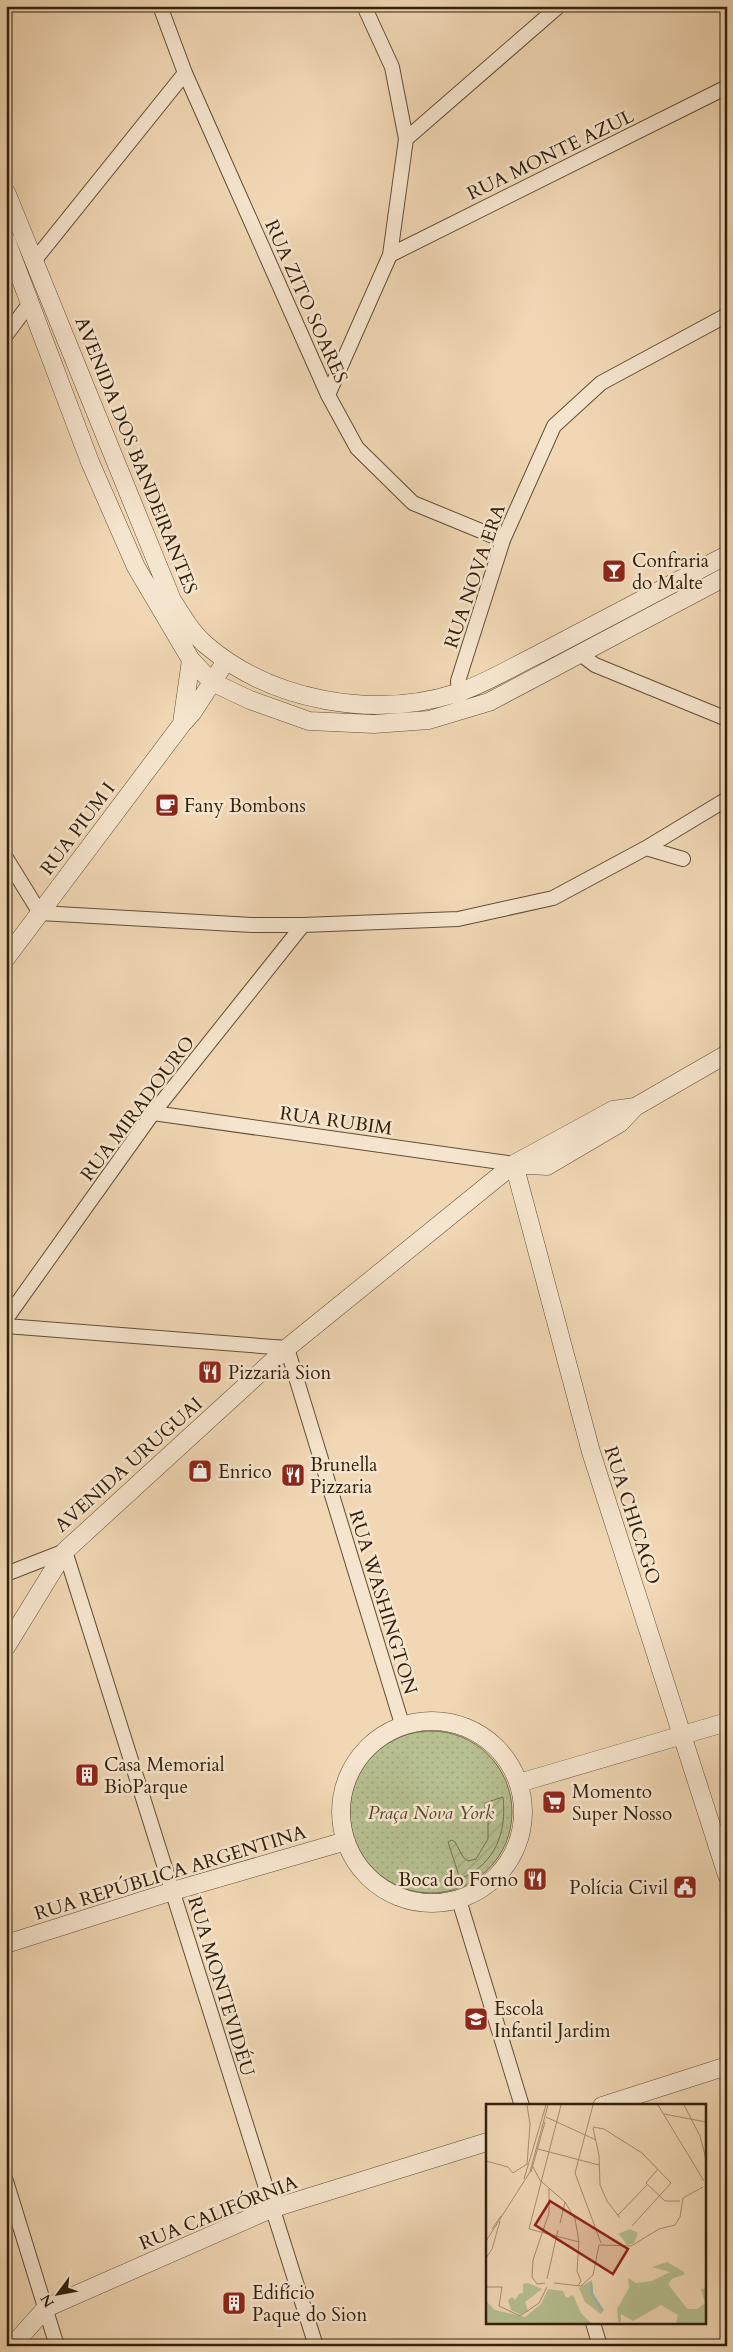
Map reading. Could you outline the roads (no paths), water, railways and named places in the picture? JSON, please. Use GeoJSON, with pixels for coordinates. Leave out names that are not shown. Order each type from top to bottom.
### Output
{"type":"FeatureCollection","features":[{"type":"Feature","properties":{"kind":"street","name":"RUA ZITO SOARES"},"geometry":{"type":"LineString","coordinates":[[160,6],[185,74],[328,395],[357,448],[413,503],[503,540]]}},
{"type":"Feature","properties":{"kind":"street"},"geometry":{"type":"LineString","coordinates":[[328,395],[390,255],[406,138],[392,67],[364,6]]}},
{"type":"Feature","properties":{"kind":"street"},"geometry":{"type":"LineString","coordinates":[[406,138],[559,6]]}},
{"type":"Feature","properties":{"kind":"street"},"geometry":{"type":"LineString","coordinates":[[34,261],[185,74]]}},
{"type":"Feature","properties":{"kind":"street","name":"RUA MONTE AZUL"},"geometry":{"type":"LineString","coordinates":[[390,255],[727,87]]}},
{"type":"Feature","properties":{"kind":"street","name":"AVENIDA DOS BANDEIRANTES"},"geometry":{"type":"LineString","coordinates":[[6,192],[172,600],[187,624],[205,644],[226,661],[267,682],[291,692],[329,701],[397,704],[423,702],[457,693],[608,618],[727,555]]}},
{"type":"Feature","properties":{"kind":"street","name":"AVENIDA DOS BANDEIRANTES"},"geometry":{"type":"LineString","coordinates":[[6,240],[90,462],[136,567],[191,660],[212,682],[250,700],[310,721],[374,724],[429,720],[462,712],[489,702],[727,576]]}},
{"type":"Feature","properties":{"kind":"street"},"geometry":{"type":"LineString","coordinates":[[6,334],[30,303]]}},
{"type":"Feature","properties":{"kind":"street","name":"RUA NOVA ERA"},"geometry":{"type":"LineString","coordinates":[[462,712],[457,693],[458,682],[503,540],[554,426],[601,383],[727,314]]}},
{"type":"Feature","properties":{"kind":"street"},"geometry":{"type":"LineString","coordinates":[[608,618],[582,641],[579,653],[595,664],[727,719]]}},
{"type":"Feature","properties":{"kind":"street"},"geometry":{"type":"LineString","coordinates":[[182,724],[191,660]]}},
{"type":"Feature","properties":{"kind":"street","name":"RUA PIUM I"},"geometry":{"type":"LineString","coordinates":[[6,958],[192,713],[226,661]]}},
{"type":"Feature","properties":{"kind":"street"},"geometry":{"type":"LineString","coordinates":[[6,858],[40,913],[252,925],[458,919],[553,898],[646,848],[727,800]]}},
{"type":"Feature","properties":{"kind":"street"},"geometry":{"type":"LineString","coordinates":[[646,848],[683,859]]}},
{"type":"Feature","properties":{"kind":"street","name":"RUA MIRADOURO"},"geometry":{"type":"LineString","coordinates":[[6,1319],[154,1113],[303,925]]}},
{"type":"Feature","properties":{"kind":"street"},"geometry":{"type":"LineString","coordinates":[[514,1164],[547,1166],[620,1123],[635,1107],[727,1054]]}},
{"type":"Feature","properties":{"kind":"street","name":"RUA RUBIM"},"geometry":{"type":"LineString","coordinates":[[154,1113],[514,1164]]}},
{"type":"Feature","properties":{"kind":"street","name":"AVENIDA URUGUAI"},"geometry":{"type":"LineString","coordinates":[[6,1647],[65,1551],[287,1348],[514,1164]]}},
{"type":"Feature","properties":{"kind":"street","name":"RUA CHICAGO"},"geometry":{"type":"LineString","coordinates":[[514,1164],[590,1452],[727,1875]]}},
{"type":"Feature","properties":{"kind":"street"},"geometry":{"type":"LineString","coordinates":[[6,1326],[287,1348]]}},
{"type":"Feature","properties":{"kind":"street","name":"RUA WASHINGTON"},"geometry":{"type":"LineString","coordinates":[[287,1348],[402,1724]]}},
{"type":"Feature","properties":{"kind":"street"},"geometry":{"type":"LineString","coordinates":[[6,1574],[65,1551]]}},
{"type":"Feature","properties":{"kind":"street","name":"RUA MONTEVIDÉU"},"geometry":{"type":"LineString","coordinates":[[65,1551],[271,2209],[316,2346]]}},
{"type":"Feature","properties":{"kind":"street"},"geometry":{"type":"LineString","coordinates":[[430,1720],[453,1723],[474,1730],[493,1745],[509,1762],[519,1783],[523,1806],[523,1830],[515,1855],[500,1874],[482,1888],[459,1900],[434,1903],[402,1898],[377,1885],[358,1867],[346,1841],[341,1818],[342,1794],[348,1772],[360,1752],[376,1738],[402,1724],[430,1720]]}},
{"type":"Feature","properties":{"kind":"street"},"geometry":{"type":"LineString","coordinates":[[519,1783],[727,1722]]}},
{"type":"Feature","properties":{"kind":"street","name":"RUA REPÚBLICA ARGENTINA"},"geometry":{"type":"LineString","coordinates":[[6,1944],[173,1891],[346,1841]]}},
{"type":"Feature","properties":{"kind":"street"},"geometry":{"type":"LineString","coordinates":[[459,1900],[521,2104]]}},
{"type":"Feature","properties":{"kind":"street"},"geometry":{"type":"LineString","coordinates":[[608,2104],[727,2066]]}},
{"type":"Feature","properties":{"kind":"street","name":"RUA CALIFÓRNIA"},"geometry":{"type":"LineString","coordinates":[[12,2346],[46,2308],[271,2209],[486,2142]]}},
{"type":"Feature","properties":{"kind":"street"},"geometry":{"type":"LineString","coordinates":[[6,2181],[57,2346]]}},
{"type":"Feature","properties":{"kind":"street"},"geometry":{"type":"LineString","coordinates":[[593,2324],[600,2346]]}},
{"type":"Feature","properties":{"kind":"place","name":"Confraria do Malte"},"geometry":{"type":"Point","coordinates":[614,571]}},
{"type":"Feature","properties":{"kind":"place","name":"Fany Bombons"},"geometry":{"type":"Point","coordinates":[167,805]}},
{"type":"Feature","properties":{"kind":"place","name":"Pizzaria Sion"},"geometry":{"type":"Point","coordinates":[210,1372]}},
{"type":"Feature","properties":{"kind":"place","name":"Enrico"},"geometry":{"type":"Point","coordinates":[200,1471]}},
{"type":"Feature","properties":{"kind":"place","name":"Brunella Pizzaria"},"geometry":{"type":"Point","coordinates":[293,1475]}},
{"type":"Feature","properties":{"kind":"place","name":"Casa Memorial BioParque"},"geometry":{"type":"Point","coordinates":[87,1775]}},
{"type":"Feature","properties":{"kind":"place","name":"Momento Super Nosso"},"geometry":{"type":"Point","coordinates":[554,1802]}},
{"type":"Feature","properties":{"kind":"place","name":"Boca do Forno"},"geometry":{"type":"Point","coordinates":[535,1879]}},
{"type":"Feature","properties":{"kind":"place","name":"Polícia Civil"},"geometry":{"type":"Point","coordinates":[685,1887]}},
{"type":"Feature","properties":{"kind":"place","name":"Escola Infantil Jardim"},"geometry":{"type":"Point","coordinates":[476,2019]}},
{"type":"Feature","properties":{"kind":"place","name":"Edifício Paque do Sion"},"geometry":{"type":"Point","coordinates":[234,2303]}},
{"type":"Feature","properties":{"kind":"park label","name":"Praça Nova York"},"geometry":{"type":"Point","coordinates":[431,1812]}}]}
